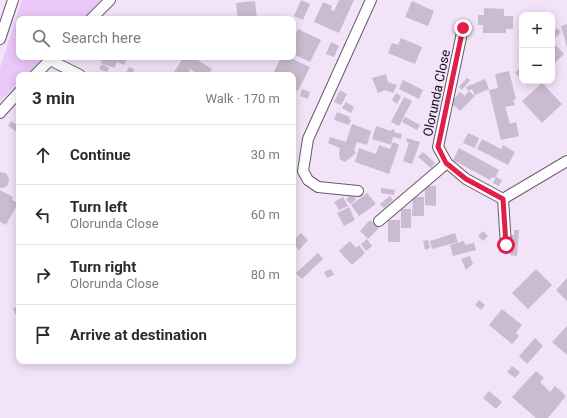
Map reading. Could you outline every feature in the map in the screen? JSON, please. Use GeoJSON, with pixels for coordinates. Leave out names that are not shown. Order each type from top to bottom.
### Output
{"type":"FeatureCollection","features":[{"type":"Feature","properties":{"kind":"street"},"geometry":{"type":"LineString","coordinates":[[0,39],[13,0]]}},
{"type":"Feature","properties":{"kind":"street"},"geometry":{"type":"LineString","coordinates":[[94,16],[110,0]]}},
{"type":"Feature","properties":{"kind":"street"},"geometry":{"type":"LineString","coordinates":[[358,191],[318,187],[308,180],[303,171],[308,139],[372,0]]}},
{"type":"Feature","properties":{"kind":"street","name":"Olorunda Close"},"geometry":{"type":"LineString","coordinates":[[463,28],[438,147],[446,163],[466,179],[503,199]]}},
{"type":"Feature","properties":{"kind":"street"},"geometry":{"type":"LineString","coordinates":[[39,72],[50,60]]}},
{"type":"Feature","properties":{"kind":"street"},"geometry":{"type":"LineString","coordinates":[[53,60],[75,72]]}},
{"type":"Feature","properties":{"kind":"street"},"geometry":{"type":"LineString","coordinates":[[0,113],[16,95]]}},
{"type":"Feature","properties":{"kind":"street"},"geometry":{"type":"LineString","coordinates":[[506,245],[503,199],[567,161]]}},
{"type":"Feature","properties":{"kind":"street"},"geometry":{"type":"LineString","coordinates":[[379,222],[446,163]]}},
{"type":"Feature","properties":{"kind":"shaded area"},"geometry":{"type":"Polygon","coordinates":[[[22,0],[101,0],[85,16],[17,16],[22,0]]]}},
{"type":"Feature","properties":{"kind":"shaded area"},"geometry":{"type":"Polygon","coordinates":[[[16,19],[16,60],[41,60],[29,72],[16,72],[16,85],[0,101],[0,68],[16,19]]]}},
{"type":"Feature","properties":{"kind":"building"},"geometry":{"type":"Polygon","coordinates":[[[301,0],[310,4],[303,20],[294,16],[301,0]]]}},
{"type":"Feature","properties":{"kind":"building"},"geometry":{"type":"Polygon","coordinates":[[[339,0],[354,0],[339,33],[314,22],[323,2],[332,6],[331,10],[334,11],[339,0]]]}},
{"type":"Feature","properties":{"kind":"building"},"geometry":{"type":"Polygon","coordinates":[[[255,1],[257,16],[238,16],[236,3],[255,1]]]}},
{"type":"Feature","properties":{"kind":"building"},"geometry":{"type":"Polygon","coordinates":[[[412,1],[434,11],[428,26],[405,17],[412,1]]]}},
{"type":"Feature","properties":{"kind":"building"},"geometry":{"type":"Polygon","coordinates":[[[484,8],[504,9],[504,16],[513,16],[513,29],[506,29],[506,33],[483,33],[483,25],[478,25],[478,15],[484,15],[484,8]]]}},
{"type":"Feature","properties":{"kind":"building"},"geometry":{"type":"Polygon","coordinates":[[[567,24],[567,48],[561,26],[567,24]]]}},
{"type":"Feature","properties":{"kind":"building"},"geometry":{"type":"Polygon","coordinates":[[[557,28],[561,32],[555,38],[555,30],[557,28]]]}},
{"type":"Feature","properties":{"kind":"building"},"geometry":{"type":"Polygon","coordinates":[[[298,29],[321,40],[310,62],[296,55],[296,33],[298,29]]]}},
{"type":"Feature","properties":{"kind":"building"},"geometry":{"type":"Polygon","coordinates":[[[401,38],[422,47],[415,64],[388,53],[392,43],[398,45],[401,38]]]}},
{"type":"Feature","properties":{"kind":"building"},"geometry":{"type":"Polygon","coordinates":[[[331,42],[339,46],[334,57],[326,54],[331,42]]]}},
{"type":"Feature","properties":{"kind":"building"},"geometry":{"type":"Polygon","coordinates":[[[556,45],[564,54],[555,63],[555,48],[556,45]]]}},
{"type":"Feature","properties":{"kind":"building"},"geometry":{"type":"Polygon","coordinates":[[[102,60],[126,60],[124,65],[117,62],[114,68],[101,63],[102,60]]]}},
{"type":"Feature","properties":{"kind":"building"},"geometry":{"type":"Polygon","coordinates":[[[182,60],[198,60],[212,69],[210,72],[195,72],[190,69],[189,71],[191,72],[174,72],[182,60]]]}},
{"type":"Feature","properties":{"kind":"building"},"geometry":{"type":"Polygon","coordinates":[[[280,60],[295,60],[310,67],[298,91],[296,90],[296,72],[274,72],[280,60]]]}},
{"type":"Feature","properties":{"kind":"building"},"geometry":{"type":"Polygon","coordinates":[[[102,64],[109,68],[107,72],[99,69],[102,64]]]}},
{"type":"Feature","properties":{"kind":"building"},"geometry":{"type":"Polygon","coordinates":[[[129,67],[134,69],[133,72],[126,72],[129,67]]]}},
{"type":"Feature","properties":{"kind":"building"},"geometry":{"type":"Polygon","coordinates":[[[519,69],[519,77],[515,73],[519,69]]]}},
{"type":"Feature","properties":{"kind":"building"},"geometry":{"type":"Polygon","coordinates":[[[509,71],[516,99],[513,100],[515,105],[505,107],[510,124],[516,122],[519,136],[501,140],[489,90],[498,88],[495,74],[509,71]]]}},
{"type":"Feature","properties":{"kind":"building"},"geometry":{"type":"Polygon","coordinates":[[[386,74],[388,82],[397,85],[393,93],[385,90],[378,93],[372,78],[386,74]]]}},
{"type":"Feature","properties":{"kind":"building"},"geometry":{"type":"Polygon","coordinates":[[[467,78],[470,80],[462,90],[459,87],[467,78]]]}},
{"type":"Feature","properties":{"kind":"building"},"geometry":{"type":"Polygon","coordinates":[[[485,79],[489,89],[475,95],[472,89],[468,91],[466,87],[485,79]]]}},
{"type":"Feature","properties":{"kind":"building"},"geometry":{"type":"Polygon","coordinates":[[[403,80],[423,90],[419,99],[399,89],[403,80]]]}},
{"type":"Feature","properties":{"kind":"building"},"geometry":{"type":"Polygon","coordinates":[[[541,84],[543,84],[562,104],[542,123],[522,101],[541,84]]]}},
{"type":"Feature","properties":{"kind":"building"},"geometry":{"type":"Polygon","coordinates":[[[302,89],[310,92],[308,99],[300,96],[302,89]]]}},
{"type":"Feature","properties":{"kind":"building"},"geometry":{"type":"Polygon","coordinates":[[[340,90],[347,94],[341,105],[334,102],[340,90]]]}},
{"type":"Feature","properties":{"kind":"building"},"geometry":{"type":"Polygon","coordinates":[[[469,91],[475,96],[460,111],[451,103],[460,92],[465,96],[469,91]]]}},
{"type":"Feature","properties":{"kind":"building"},"geometry":{"type":"Polygon","coordinates":[[[396,93],[401,96],[397,104],[392,100],[396,93]]]}},
{"type":"Feature","properties":{"kind":"building"},"geometry":{"type":"Polygon","coordinates":[[[404,97],[412,101],[399,126],[391,122],[404,97]]]}},
{"type":"Feature","properties":{"kind":"building"},"geometry":{"type":"Polygon","coordinates":[[[346,102],[354,107],[351,113],[342,108],[346,102]]]}},
{"type":"Feature","properties":{"kind":"building"},"geometry":{"type":"Polygon","coordinates":[[[337,112],[350,117],[349,119],[351,120],[349,125],[334,120],[337,112]]]}},
{"type":"Feature","properties":{"kind":"building"},"geometry":{"type":"Polygon","coordinates":[[[405,117],[420,125],[417,130],[402,122],[405,117]]]}},
{"type":"Feature","properties":{"kind":"building"},"geometry":{"type":"Polygon","coordinates":[[[11,121],[16,124],[16,131],[8,126],[11,121]]]}},
{"type":"Feature","properties":{"kind":"building"},"geometry":{"type":"Polygon","coordinates":[[[352,124],[371,131],[367,145],[357,142],[354,150],[356,153],[345,162],[340,159],[340,148],[328,143],[330,137],[346,142],[352,124]]]}},
{"type":"Feature","properties":{"kind":"building"},"geometry":{"type":"Polygon","coordinates":[[[376,126],[391,131],[392,129],[395,130],[394,132],[402,134],[401,139],[393,137],[391,145],[372,139],[376,126]]]}},
{"type":"Feature","properties":{"kind":"building"},"geometry":{"type":"Polygon","coordinates":[[[468,133],[479,138],[475,148],[463,143],[468,133]]]}},
{"type":"Feature","properties":{"kind":"building"},"geometry":{"type":"Polygon","coordinates":[[[407,138],[420,142],[412,164],[403,161],[409,143],[406,141],[407,138]]]}},
{"type":"Feature","properties":{"kind":"building"},"geometry":{"type":"Polygon","coordinates":[[[482,139],[501,149],[503,145],[515,152],[508,165],[477,149],[482,139]]]}},
{"type":"Feature","properties":{"kind":"building"},"geometry":{"type":"Polygon","coordinates":[[[393,142],[399,145],[389,174],[355,162],[359,148],[376,154],[379,145],[390,149],[393,142]]]}},
{"type":"Feature","properties":{"kind":"building"},"geometry":{"type":"Polygon","coordinates":[[[459,148],[499,170],[495,178],[492,177],[490,180],[453,160],[459,148]]]}},
{"type":"Feature","properties":{"kind":"building"},"geometry":{"type":"Polygon","coordinates":[[[423,152],[435,163],[431,168],[418,157],[423,152]]]}},
{"type":"Feature","properties":{"kind":"building"},"geometry":{"type":"Polygon","coordinates":[[[0,172],[6,173],[9,179],[8,185],[3,188],[0,188],[0,172]]]}},
{"type":"Feature","properties":{"kind":"building"},"geometry":{"type":"Polygon","coordinates":[[[496,177],[502,180],[499,186],[493,183],[496,177]]]}},
{"type":"Feature","properties":{"kind":"building"},"geometry":{"type":"Polygon","coordinates":[[[425,186],[436,186],[436,206],[425,205],[425,186]]]}},
{"type":"Feature","properties":{"kind":"building"},"geometry":{"type":"Polygon","coordinates":[[[381,188],[395,190],[394,195],[381,193],[381,188]]]}},
{"type":"Feature","properties":{"kind":"building"},"geometry":{"type":"Polygon","coordinates":[[[0,190],[13,197],[12,200],[16,202],[16,207],[6,225],[0,222],[0,190]]]}},
{"type":"Feature","properties":{"kind":"building"},"geometry":{"type":"Polygon","coordinates":[[[367,193],[376,204],[359,216],[351,205],[367,193]]]}},
{"type":"Feature","properties":{"kind":"building"},"geometry":{"type":"Polygon","coordinates":[[[351,194],[356,199],[351,204],[346,200],[351,194]]]}},
{"type":"Feature","properties":{"kind":"building"},"geometry":{"type":"Polygon","coordinates":[[[390,196],[393,200],[384,208],[380,204],[390,196]]]}},
{"type":"Feature","properties":{"kind":"building"},"geometry":{"type":"Polygon","coordinates":[[[343,197],[348,206],[339,210],[334,202],[343,197]]]}},
{"type":"Feature","properties":{"kind":"building"},"geometry":{"type":"Polygon","coordinates":[[[413,197],[424,197],[424,216],[412,216],[413,197]]]}},
{"type":"Feature","properties":{"kind":"building"},"geometry":{"type":"Polygon","coordinates":[[[349,207],[355,220],[344,226],[337,213],[349,207]]]}},
{"type":"Feature","properties":{"kind":"building"},"geometry":{"type":"Polygon","coordinates":[[[401,209],[411,209],[411,228],[401,228],[401,209]]]}},
{"type":"Feature","properties":{"kind":"building"},"geometry":{"type":"Polygon","coordinates":[[[370,220],[379,228],[368,239],[360,231],[370,220]]]}},
{"type":"Feature","properties":{"kind":"building"},"geometry":{"type":"Polygon","coordinates":[[[388,220],[400,220],[400,242],[388,242],[388,220]]]}},
{"type":"Feature","properties":{"kind":"building"},"geometry":{"type":"Polygon","coordinates":[[[514,230],[519,230],[517,256],[510,255],[511,235],[514,235],[514,230]]]}},
{"type":"Feature","properties":{"kind":"building"},"geometry":{"type":"Polygon","coordinates":[[[483,231],[488,236],[483,241],[478,236],[483,231]]]}},
{"type":"Feature","properties":{"kind":"building"},"geometry":{"type":"Polygon","coordinates":[[[301,233],[308,240],[299,250],[296,247],[296,238],[301,233]]]}},
{"type":"Feature","properties":{"kind":"building"},"geometry":{"type":"Polygon","coordinates":[[[455,233],[458,242],[432,249],[430,241],[455,233]]]}},
{"type":"Feature","properties":{"kind":"building"},"geometry":{"type":"Polygon","coordinates":[[[367,239],[372,246],[366,251],[361,244],[367,239]]]}},
{"type":"Feature","properties":{"kind":"building"},"geometry":{"type":"Polygon","coordinates":[[[428,240],[430,248],[425,250],[423,241],[428,240]]]}},
{"type":"Feature","properties":{"kind":"building"},"geometry":{"type":"Polygon","coordinates":[[[350,241],[356,248],[359,245],[365,253],[352,265],[339,251],[350,241]]]}},
{"type":"Feature","properties":{"kind":"building"},"geometry":{"type":"Polygon","coordinates":[[[464,241],[465,245],[474,243],[476,250],[453,256],[450,245],[464,241]]]}},
{"type":"Feature","properties":{"kind":"building"},"geometry":{"type":"Polygon","coordinates":[[[318,253],[323,259],[302,279],[296,273],[318,253]]]}},
{"type":"Feature","properties":{"kind":"building"},"geometry":{"type":"Polygon","coordinates":[[[470,256],[473,264],[466,270],[461,259],[470,256]]]}},
{"type":"Feature","properties":{"kind":"building"},"geometry":{"type":"Polygon","coordinates":[[[331,269],[334,275],[327,278],[324,272],[331,269]]]}},
{"type":"Feature","properties":{"kind":"building"},"geometry":{"type":"Polygon","coordinates":[[[536,269],[552,285],[528,309],[512,293],[536,269]]]}},
{"type":"Feature","properties":{"kind":"building"},"geometry":{"type":"Polygon","coordinates":[[[567,278],[567,301],[556,290],[567,278]]]}},
{"type":"Feature","properties":{"kind":"building"},"geometry":{"type":"Polygon","coordinates":[[[479,300],[485,305],[481,310],[475,305],[479,300]]]}},
{"type":"Feature","properties":{"kind":"building"},"geometry":{"type":"Polygon","coordinates":[[[16,307],[16,315],[13,309],[16,307]]]}},
{"type":"Feature","properties":{"kind":"building"},"geometry":{"type":"Polygon","coordinates":[[[502,309],[522,325],[516,333],[519,336],[512,344],[489,325],[502,309]]]}},
{"type":"Feature","properties":{"kind":"building"},"geometry":{"type":"Polygon","coordinates":[[[567,326],[567,355],[552,342],[567,326]]]}},
{"type":"Feature","properties":{"kind":"building"},"geometry":{"type":"Polygon","coordinates":[[[535,338],[543,346],[527,364],[519,356],[535,338]]]}},
{"type":"Feature","properties":{"kind":"building"},"geometry":{"type":"Polygon","coordinates":[[[512,366],[520,372],[515,378],[507,372],[512,366]]]}},
{"type":"Feature","properties":{"kind":"building"},"geometry":{"type":"Polygon","coordinates":[[[536,371],[544,378],[540,382],[550,392],[555,386],[566,396],[548,418],[536,418],[512,397],[536,371]]]}},
{"type":"Feature","properties":{"kind":"building"},"geometry":{"type":"Polygon","coordinates":[[[489,391],[502,402],[496,409],[483,398],[489,391]]]}},
{"type":"Feature","properties":{"kind":"route"},"geometry":{"type":"LineString","coordinates":[[463,28],[438,147],[446,163],[466,179],[503,199],[506,245]]}}]}
